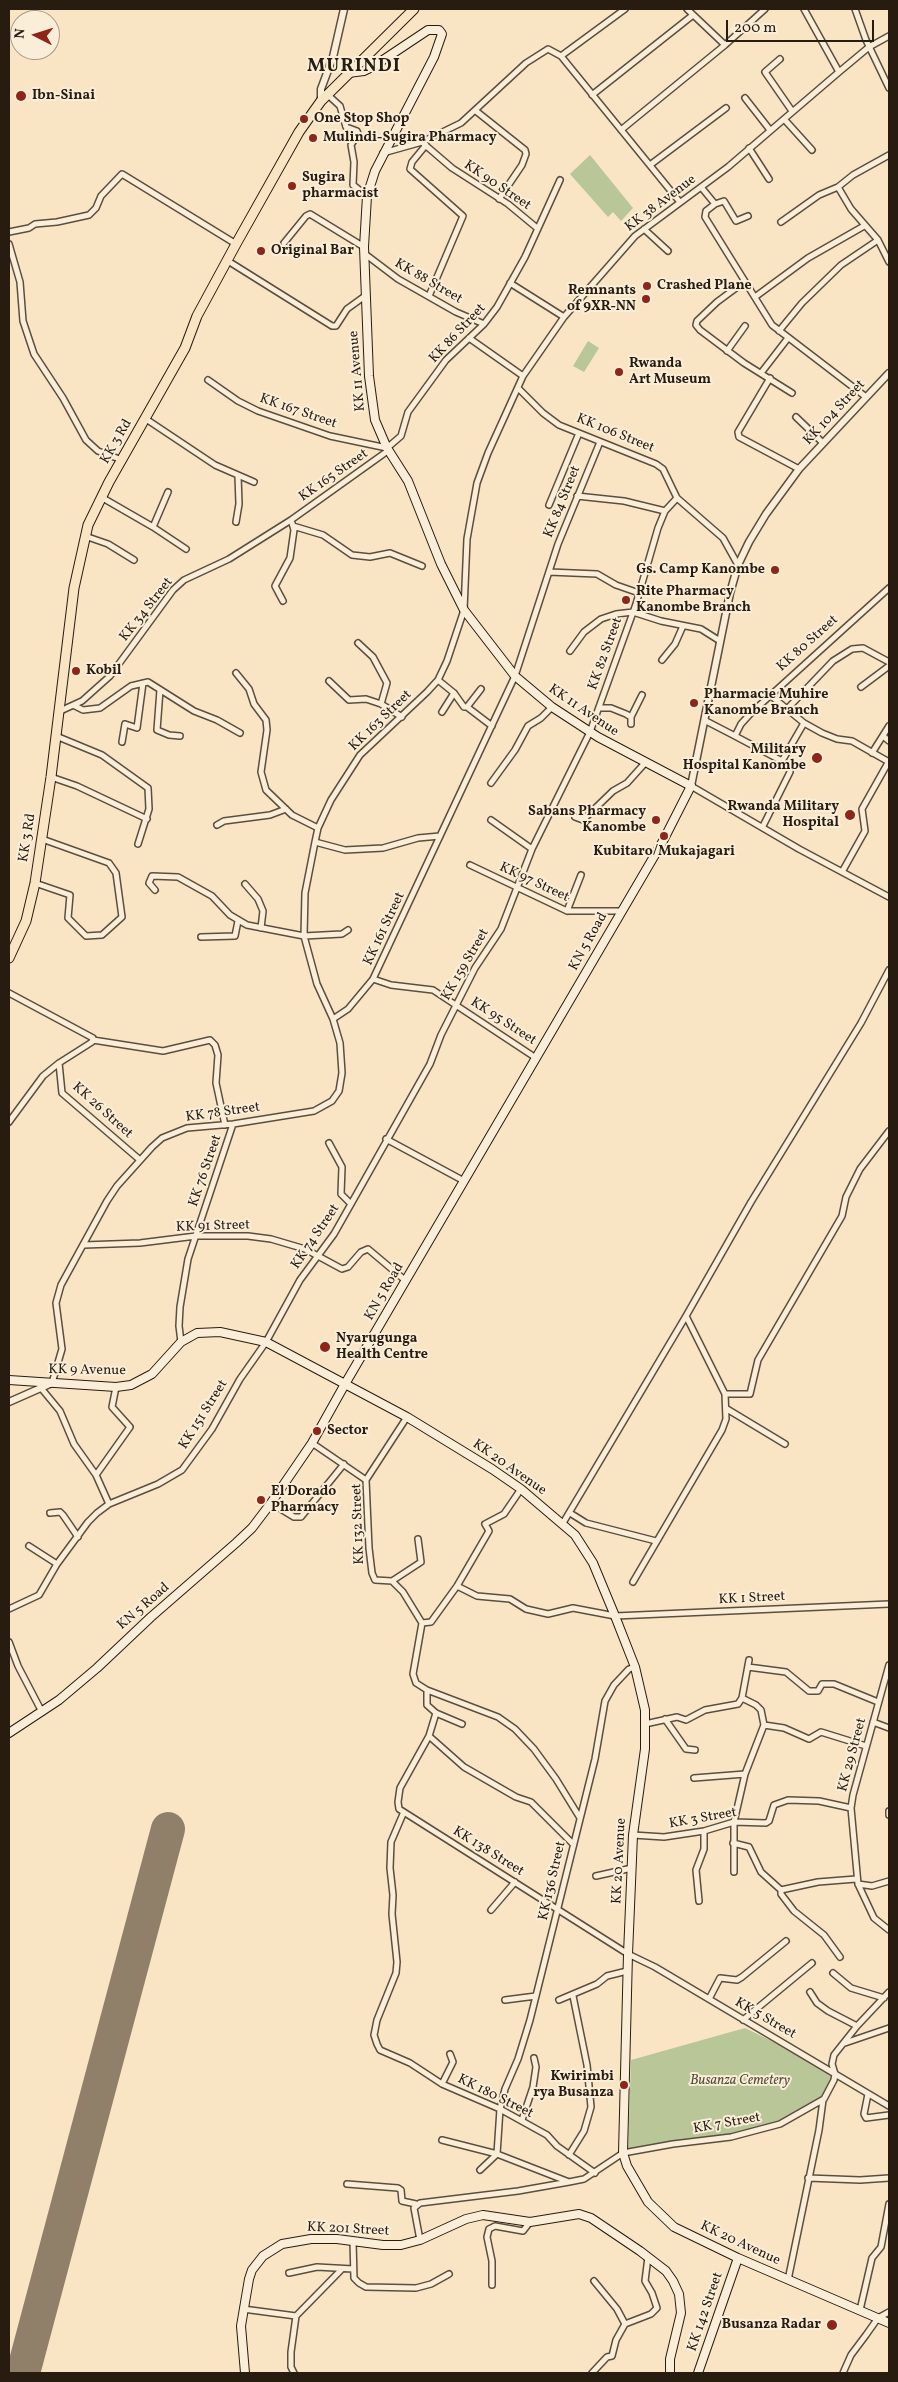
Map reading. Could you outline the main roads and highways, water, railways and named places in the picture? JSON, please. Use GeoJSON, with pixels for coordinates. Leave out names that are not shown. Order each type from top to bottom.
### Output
{"type":"FeatureCollection","features":[{"type":"Feature","properties":{"kind":"highway","name":"KK 3 Rd"},"geometry":{"type":"LineString","coordinates":[[9,958],[26,921],[35,883],[51,777],[74,588],[84,536],[101,497],[184,348],[197,316],[299,132],[324,98],[414,9]]}},
{"type":"Feature","properties":{"kind":"main road","name":"KK 11 Avenue"},"geometry":{"type":"LineString","coordinates":[[348,73],[364,71],[374,66],[428,30],[439,30],[442,34],[434,57],[382,153],[368,196],[364,251],[364,296],[375,420],[388,449],[408,481],[432,544],[464,610],[515,676],[552,707],[590,732],[691,786]]}},
{"type":"Feature","properties":{"kind":"main road","name":"KN 5 Road"},"geometry":{"type":"LineString","coordinates":[[9,1734],[42,1712],[97,1668],[151,1617],[236,1543],[271,1503],[312,1443],[344,1384],[406,1281],[620,911],[663,841],[691,786]]}},
{"type":"Feature","properties":{"kind":"main road","name":"KK 9 Avenue"},"geometry":{"type":"LineString","coordinates":[[9,1380],[116,1387],[131,1385],[144,1380],[161,1365],[181,1342],[192,1335],[208,1332],[266,1342],[344,1384]]}},
{"type":"Feature","properties":{"kind":"main road","name":"KK 20 Avenue"},"geometry":{"type":"LineString","coordinates":[[344,1384],[407,1417],[492,1469],[563,1523],[575,1536],[593,1563],[635,1667],[645,1710],[645,1749],[633,1835],[627,1971],[623,2154],[638,2187],[648,2202],[674,2227],[738,2258],[889,2323]]}},
{"type":"Feature","properties":{"kind":"main road","name":"KK 201 Street"},"geometry":{"type":"LineString","coordinates":[[245,2373],[241,2326],[242,2309],[252,2270],[263,2256],[273,2250],[293,2241],[304,2239],[401,2245],[420,2240],[466,2220],[484,2215],[530,2222],[578,2214],[590,2218],[666,2271],[679,2294],[680,2322],[670,2359],[670,2373]]}},
{"type":"Feature","properties":{"kind":"main road","name":"KK 142 Street"},"geometry":{"type":"LineString","coordinates":[[698,2373],[738,2258]]}},
{"type":"Feature","properties":{"kind":"place","name":"Ibn-Sinai"},"geometry":{"type":"Point","coordinates":[21,96]}},
{"type":"Feature","properties":{"kind":"place","name":"One Stop Shop"},"geometry":{"type":"Point","coordinates":[304,119]}},
{"type":"Feature","properties":{"kind":"place","name":"Mulindi-Sugira Pharmacy"},"geometry":{"type":"Point","coordinates":[313,138]}},
{"type":"Feature","properties":{"kind":"place","name":"Sugira pharmacist"},"geometry":{"type":"Point","coordinates":[292,186]}},
{"type":"Feature","properties":{"kind":"place","name":"Original Bar"},"geometry":{"type":"Point","coordinates":[261,251]}},
{"type":"Feature","properties":{"kind":"place","name":"Crashed Plane"},"geometry":{"type":"Point","coordinates":[647,286]}},
{"type":"Feature","properties":{"kind":"place","name":"Remnants of 9XR-NN"},"geometry":{"type":"Point","coordinates":[646,299]}},
{"type":"Feature","properties":{"kind":"place","name":"Rwanda Art Museum"},"geometry":{"type":"Point","coordinates":[619,372]}},
{"type":"Feature","properties":{"kind":"place","name":"Gs. Camp Kanombe"},"geometry":{"type":"Point","coordinates":[775,570]}},
{"type":"Feature","properties":{"kind":"place","name":"Rite Pharmacy Kanombe Branch"},"geometry":{"type":"Point","coordinates":[626,600]}},
{"type":"Feature","properties":{"kind":"place","name":"Kobil"},"geometry":{"type":"Point","coordinates":[76,671]}},
{"type":"Feature","properties":{"kind":"place","name":"Pharmacie Muhire Kanombe Branch"},"geometry":{"type":"Point","coordinates":[694,703]}},
{"type":"Feature","properties":{"kind":"place","name":"Military Hospital Kanombe"},"geometry":{"type":"Point","coordinates":[817,758]}},
{"type":"Feature","properties":{"kind":"place","name":"Rwanda Military Hospital"},"geometry":{"type":"Point","coordinates":[850,815]}},
{"type":"Feature","properties":{"kind":"place","name":"Sabans Pharmacy Kanombe"},"geometry":{"type":"Point","coordinates":[656,820]}},
{"type":"Feature","properties":{"kind":"place","name":"Kubitaro/Mukajagari"},"geometry":{"type":"Point","coordinates":[664,836]}},
{"type":"Feature","properties":{"kind":"place","name":"Nyarugunga Health Centre"},"geometry":{"type":"Point","coordinates":[325,1347]}},
{"type":"Feature","properties":{"kind":"place","name":"Sector"},"geometry":{"type":"Point","coordinates":[317,1431]}},
{"type":"Feature","properties":{"kind":"place","name":"El Dorado Pharmacy"},"geometry":{"type":"Point","coordinates":[261,1500]}},
{"type":"Feature","properties":{"kind":"place","name":"Kwirimbi rya Busanza"},"geometry":{"type":"Point","coordinates":[624,2085]}},
{"type":"Feature","properties":{"kind":"place","name":"Busanza Radar"},"geometry":{"type":"Point","coordinates":[832,2325]}},
{"type":"Feature","properties":{"kind":"district","name":"MURINDI"},"geometry":{"type":"Point","coordinates":[354,68]}},
{"type":"Feature","properties":{"kind":"park label","name":"Busanza Cemetery"},"geometry":{"type":"Point","coordinates":[740,2081]}}]}
